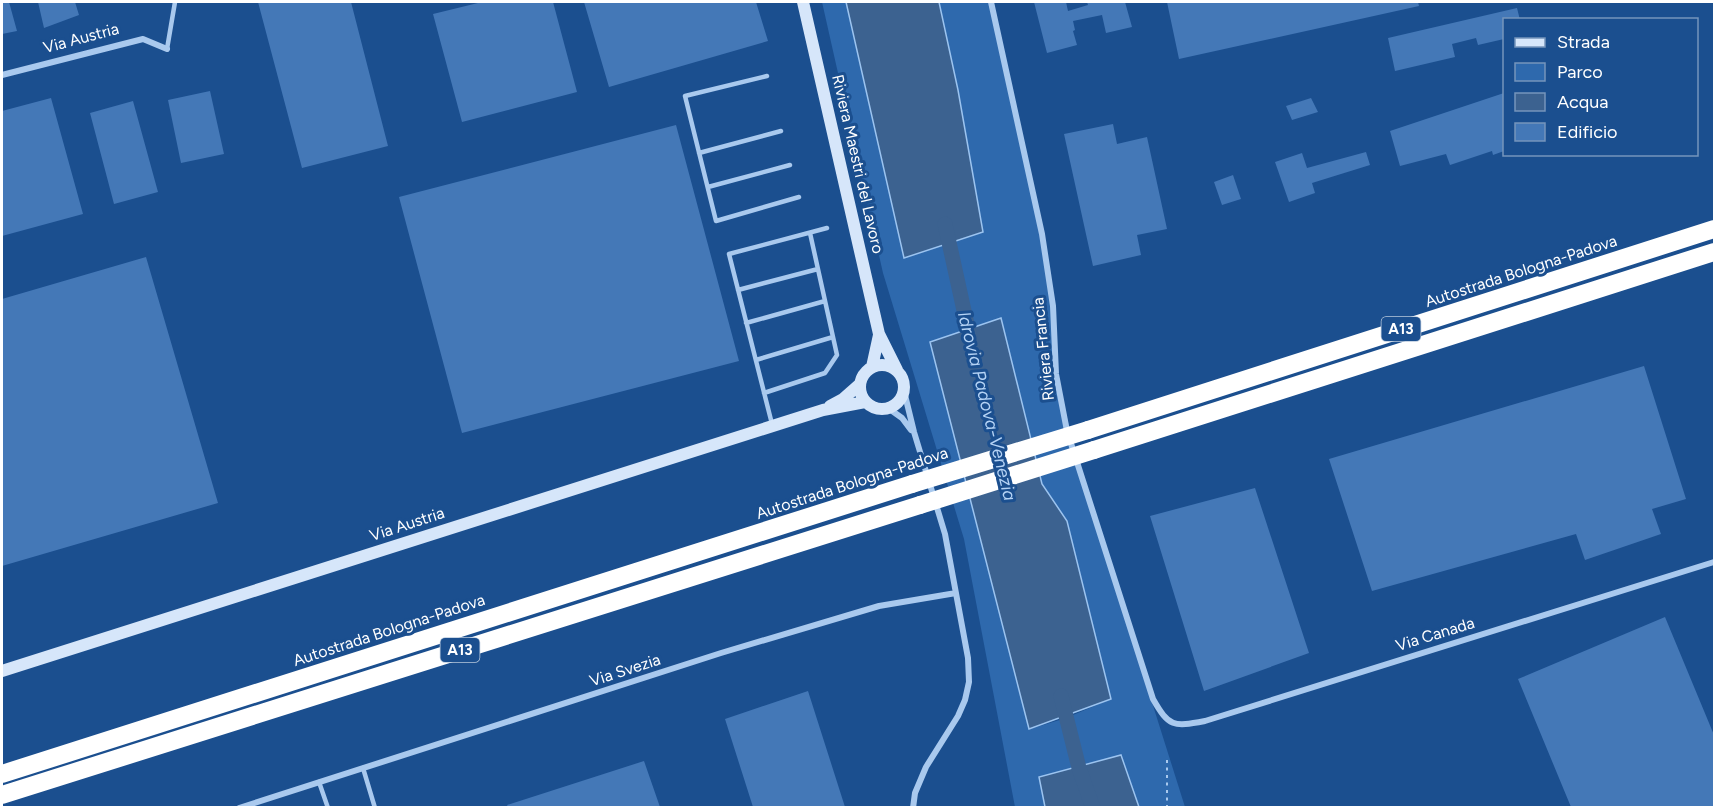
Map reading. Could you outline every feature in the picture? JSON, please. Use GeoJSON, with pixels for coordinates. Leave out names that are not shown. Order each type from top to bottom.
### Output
{"type":"FeatureCollection","features":[{"type":"Feature","properties":{"kind":"highway","name":"Autostrada Bologna-Padova"},"geometry":{"type":"LineString","coordinates":[[2,774],[1714,230]]}},
{"type":"Feature","properties":{"kind":"highway","name":"A13"},"geometry":{"type":"LineString","coordinates":[[2,795],[1714,252]]}},
{"type":"Feature","properties":{"kind":"street","name":"Riviera Maestri del Lavoro"},"geometry":{"type":"LineString","coordinates":[[803,2],[879,334],[904,383],[914,432],[945,534],[968,658],[969,682],[966,700],[926,767],[915,793],[913,807]]}},
{"type":"Feature","properties":{"kind":"street","name":"Riviera Francia"},"geometry":{"type":"LineString","coordinates":[[991,2],[1042,234],[1053,306],[1056,374],[1067,431],[1149,689],[1164,719]]}},
{"type":"Feature","properties":{"kind":"street","name":"Via Austria"},"geometry":{"type":"LineString","coordinates":[[2,75],[143,39],[167,49]]}},
{"type":"Feature","properties":{"kind":"street","name":"Riviera Maestri del Lavoro"},"geometry":{"type":"LineString","coordinates":[[860,384],[866,371],[872,367],[879,334]]}},
{"type":"Feature","properties":{"kind":"street"},"geometry":{"type":"LineString","coordinates":[[872,367],[885,364],[897,370]]}},
{"type":"Feature","properties":{"kind":"street","name":"Via Austria"},"geometry":{"type":"LineString","coordinates":[[823,410],[843,399],[860,384]]}},
{"type":"Feature","properties":{"kind":"street"},"geometry":{"type":"LineString","coordinates":[[860,384],[865,402]]}},
{"type":"Feature","properties":{"kind":"street"},"geometry":{"type":"LineString","coordinates":[[888,408],[898,402],[904,391]]}},
{"type":"Feature","properties":{"kind":"street","name":"Via Austria"},"geometry":{"type":"LineString","coordinates":[[2,671],[823,410],[865,402]]}},
{"type":"Feature","properties":{"kind":"street","name":"Riviera Maestri del Lavoro"},"geometry":{"type":"LineString","coordinates":[[865,402],[880,409],[888,408],[902,418],[914,432]]}},
{"type":"Feature","properties":{"kind":"street","name":"Via Canada"},"geometry":{"type":"LineString","coordinates":[[1164,719],[1181,726],[1205,721],[1714,562]]}},
{"type":"Feature","properties":{"kind":"street","name":"Via Svezia"},"geometry":{"type":"LineString","coordinates":[[239,807],[721,653],[879,606],[956,593]]}},
{"type":"Feature","properties":{"kind":"lane"},"geometry":{"type":"LineString","coordinates":[[167,49],[175,2]]}},
{"type":"Feature","properties":{"kind":"lane"},"geometry":{"type":"LineString","coordinates":[[767,76],[685,96],[716,221],[799,198]]}},
{"type":"Feature","properties":{"kind":"lane"},"geometry":{"type":"LineString","coordinates":[[699,153],[781,131]]}},
{"type":"Feature","properties":{"kind":"lane"},"geometry":{"type":"LineString","coordinates":[[708,187],[790,165]]}},
{"type":"Feature","properties":{"kind":"lane"},"geometry":{"type":"LineString","coordinates":[[772,426],[729,254],[827,228]]}},
{"type":"Feature","properties":{"kind":"lane"},"geometry":{"type":"LineString","coordinates":[[764,393],[825,373],[837,355],[810,233]]}},
{"type":"Feature","properties":{"kind":"lane"},"geometry":{"type":"LineString","coordinates":[[738,290],[818,269]]}},
{"type":"Feature","properties":{"kind":"lane"},"geometry":{"type":"LineString","coordinates":[[746,323],[825,301]]}},
{"type":"Feature","properties":{"kind":"lane"},"geometry":{"type":"LineString","coordinates":[[756,360],[833,337]]}},
{"type":"Feature","properties":{"kind":"lane"},"geometry":{"type":"LineString","coordinates":[[363,768],[375,807]]}},
{"type":"Feature","properties":{"kind":"lane"},"geometry":{"type":"LineString","coordinates":[[320,782],[328,807]]}},
{"type":"Feature","properties":{"kind":"path"},"geometry":{"type":"LineString","coordinates":[[1167,759],[1167,807]]}},
{"type":"Feature","properties":{"kind":"green space"},"geometry":{"type":"Polygon","coordinates":[[[822,2],[846,2],[904,258],[983,232],[958,90],[939,2],[991,2],[1055,306],[1056,374],[1086,493],[1185,807],[1139,807],[1121,755],[1039,778],[1045,807],[1015,807],[964,539],[883,273],[822,2]],[[1001,318],[982,540],[1030,729],[1066,718],[1111,699],[1067,521],[1042,484],[1001,318]]]}},
{"type":"Feature","properties":{"kind":"water"},"geometry":{"type":"Polygon","coordinates":[[[846,2],[939,2],[958,90],[983,232],[904,258],[846,2]]]}},
{"type":"Feature","properties":{"kind":"water"},"geometry":{"type":"Polygon","coordinates":[[[1001,318],[1042,484],[1067,521],[1111,699],[1029,729],[930,342],[1001,318]]]}},
{"type":"Feature","properties":{"kind":"water"},"geometry":{"type":"Polygon","coordinates":[[[1121,755],[1139,807],[1045,807],[1039,777],[1121,755]]]}},
{"type":"Feature","properties":{"kind":"building"},"geometry":{"type":"Polygon","coordinates":[[[2,2],[9,2],[17,31],[2,34],[2,2]]]}},
{"type":"Feature","properties":{"kind":"building"},"geometry":{"type":"Polygon","coordinates":[[[38,2],[75,2],[79,15],[44,28],[38,2]]]}},
{"type":"Feature","properties":{"kind":"building"},"geometry":{"type":"Polygon","coordinates":[[[258,2],[351,2],[388,146],[302,168],[258,2]]]}},
{"type":"Feature","properties":{"kind":"building"},"geometry":{"type":"Polygon","coordinates":[[[482,2],[553,2],[577,92],[462,122],[433,14],[482,2]]]}},
{"type":"Feature","properties":{"kind":"building"},"geometry":{"type":"Polygon","coordinates":[[[584,2],[756,2],[768,41],[609,87],[584,2]]]}},
{"type":"Feature","properties":{"kind":"building"},"geometry":{"type":"Polygon","coordinates":[[[1034,2],[1066,2],[1068,11],[1088,5],[1087,2],[1125,2],[1132,27],[1106,33],[1102,15],[1073,21],[1077,45],[1047,53],[1034,2]]]}},
{"type":"Feature","properties":{"kind":"building"},"geometry":{"type":"Polygon","coordinates":[[[1167,2],[1418,2],[1419,6],[1179,59],[1167,2]]]}},
{"type":"Feature","properties":{"kind":"building"},"geometry":{"type":"Polygon","coordinates":[[[1517,8],[1520,18],[1503,18],[1503,39],[1478,45],[1476,38],[1452,44],[1455,57],[1395,71],[1388,38],[1517,8]]]}},
{"type":"Feature","properties":{"kind":"building"},"geometry":{"type":"Polygon","coordinates":[[[210,91],[224,154],[181,163],[168,100],[210,91]]]}},
{"type":"Feature","properties":{"kind":"building"},"geometry":{"type":"Polygon","coordinates":[[[1503,93],[1503,151],[1493,155],[1492,151],[1450,165],[1446,154],[1400,166],[1390,131],[1503,93]]]}},
{"type":"Feature","properties":{"kind":"building"},"geometry":{"type":"Polygon","coordinates":[[[51,98],[83,214],[2,236],[2,111],[51,98]]]}},
{"type":"Feature","properties":{"kind":"building"},"geometry":{"type":"Polygon","coordinates":[[[1311,98],[1318,112],[1292,120],[1286,106],[1311,98]]]}},
{"type":"Feature","properties":{"kind":"building"},"geometry":{"type":"Polygon","coordinates":[[[133,101],[158,192],[114,204],[90,113],[133,101]]]}},
{"type":"Feature","properties":{"kind":"building"},"geometry":{"type":"Polygon","coordinates":[[[1113,124],[1117,144],[1147,137],[1167,229],[1137,235],[1141,255],[1093,266],[1064,134],[1113,124]]]}},
{"type":"Feature","properties":{"kind":"building"},"geometry":{"type":"Polygon","coordinates":[[[676,125],[739,361],[462,433],[399,197],[676,125]]]}},
{"type":"Feature","properties":{"kind":"building"},"geometry":{"type":"Polygon","coordinates":[[[1366,152],[1370,165],[1312,183],[1315,193],[1289,202],[1275,162],[1302,153],[1307,168],[1366,152]]]}},
{"type":"Feature","properties":{"kind":"building"},"geometry":{"type":"Polygon","coordinates":[[[1233,175],[1241,199],[1222,205],[1214,182],[1233,175]]]}},
{"type":"Feature","properties":{"kind":"building"},"geometry":{"type":"Polygon","coordinates":[[[146,257],[218,503],[2,566],[2,299],[146,257]]]}},
{"type":"Feature","properties":{"kind":"building"},"geometry":{"type":"Polygon","coordinates":[[[1644,366],[1686,499],[1652,509],[1661,534],[1585,560],[1576,534],[1372,591],[1329,459],[1644,366]]]}},
{"type":"Feature","properties":{"kind":"building"},"geometry":{"type":"Polygon","coordinates":[[[1255,488],[1309,653],[1204,691],[1150,516],[1255,488]]]}},
{"type":"Feature","properties":{"kind":"building"},"geometry":{"type":"Polygon","coordinates":[[[1665,617],[1714,735],[1714,807],[1571,807],[1518,679],[1665,617]]]}},
{"type":"Feature","properties":{"kind":"building"},"geometry":{"type":"Polygon","coordinates":[[[808,691],[845,807],[753,807],[725,719],[808,691]]]}},
{"type":"Feature","properties":{"kind":"building"},"geometry":{"type":"Polygon","coordinates":[[[644,761],[660,807],[508,807],[507,805],[644,761]]]}},
{"type":"Feature","properties":{"kind":"waterway","name":"Idrovia Padova-Venezia"},"geometry":{"type":"LineString","coordinates":[[945,224],[972,347]]}},
{"type":"Feature","properties":{"kind":"waterway","name":"Idrovia Padova-Venezia"},"geometry":{"type":"LineString","coordinates":[[1061,696],[1079,768],[1093,808]]}}]}
